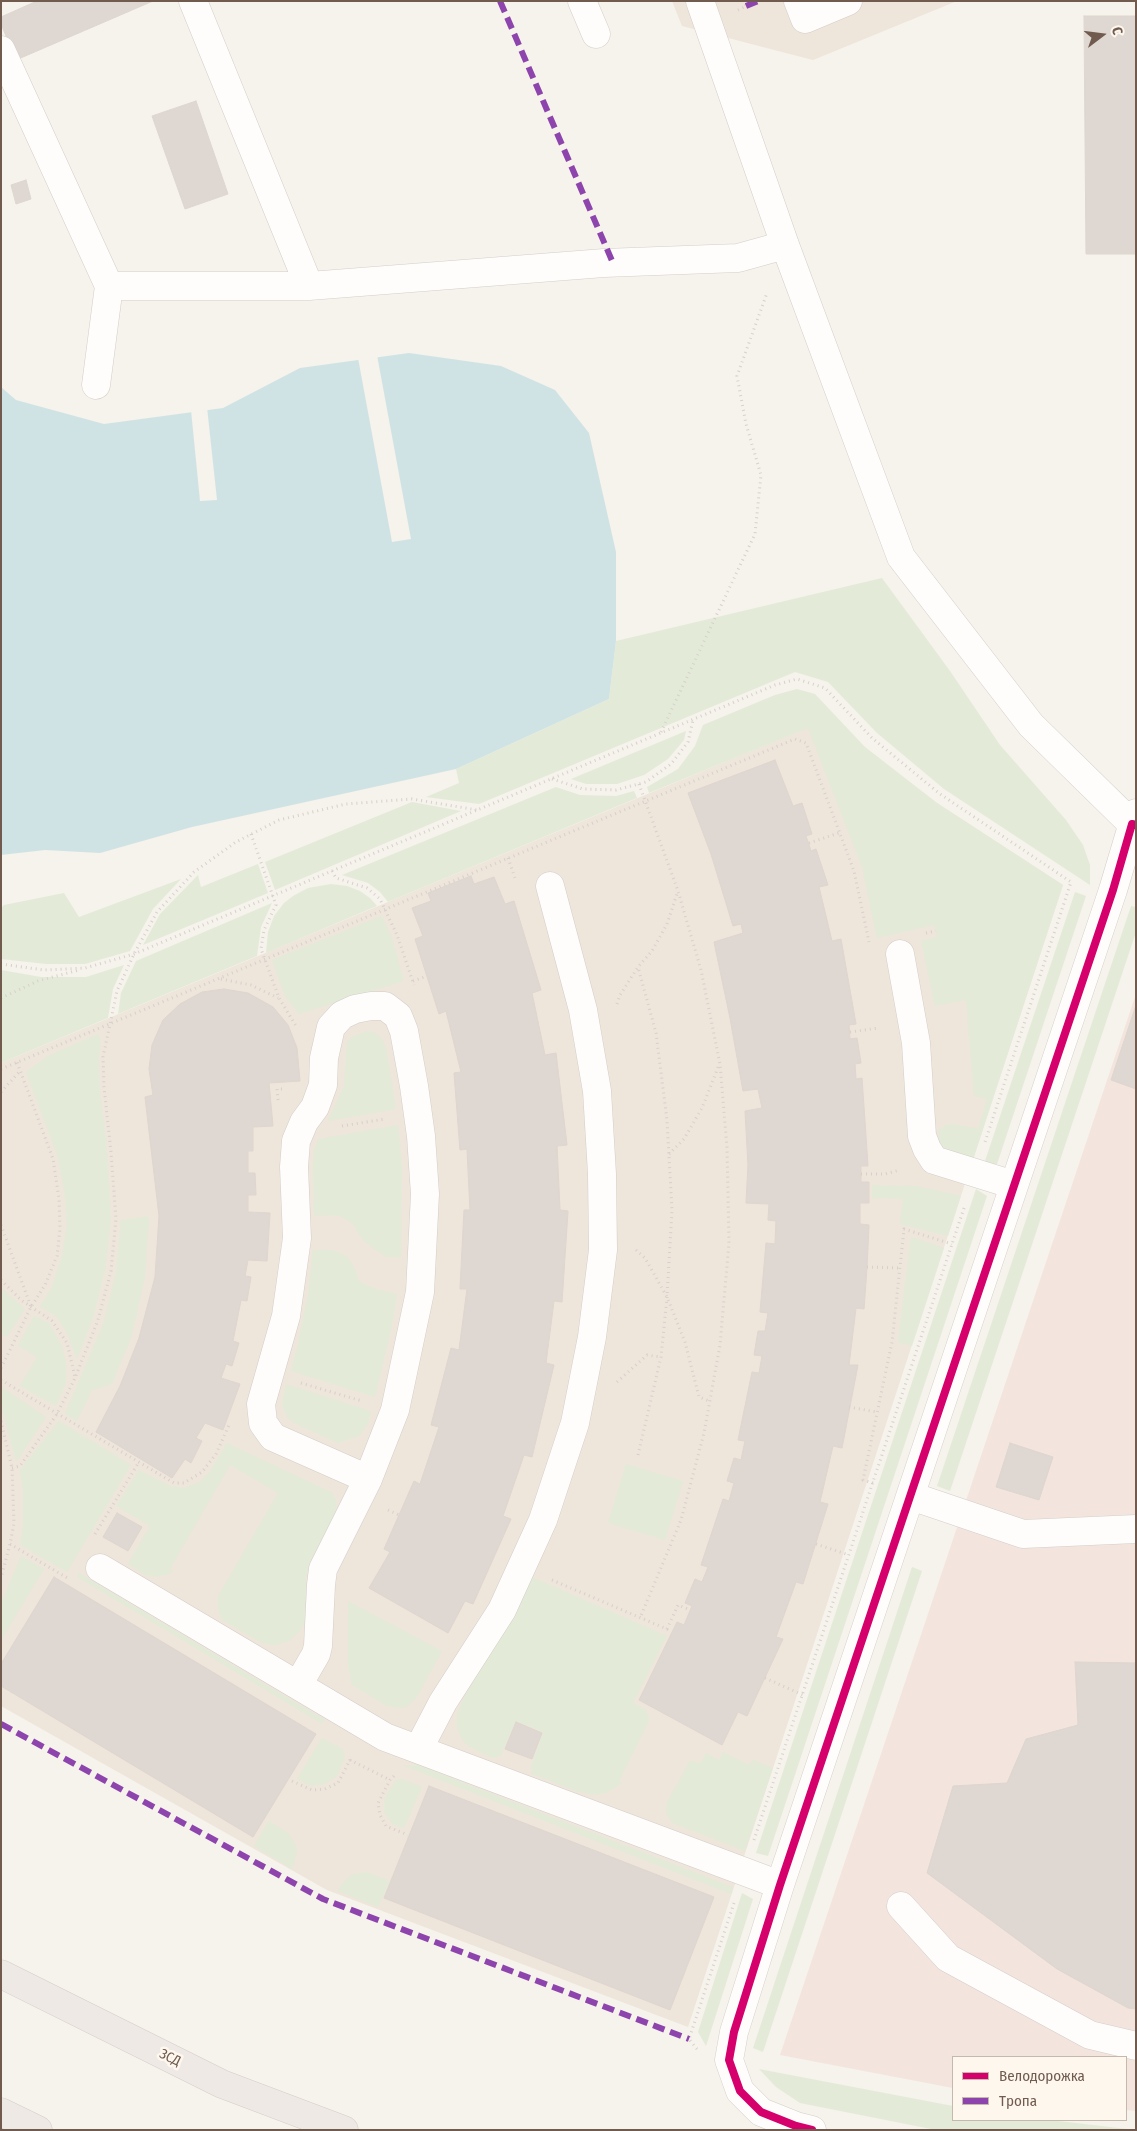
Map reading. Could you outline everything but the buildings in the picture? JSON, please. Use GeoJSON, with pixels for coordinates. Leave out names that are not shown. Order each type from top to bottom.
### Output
{"type":"FeatureCollection","features":[{"type":"Feature","properties":{"kind":"highway","name":"ЗСД"},"geometry":{"type":"LineString","coordinates":[[1,1974],[222,2084],[344,2130]]}},
{"type":"Feature","properties":{"kind":"highway"},"geometry":{"type":"LineString","coordinates":[[1,2112],[38,2130]]}},
{"type":"Feature","properties":{"kind":"street"},"geometry":{"type":"LineString","coordinates":[[193,1],[309,286]]}},
{"type":"Feature","properties":{"kind":"street"},"geometry":{"type":"LineString","coordinates":[[582,1],[596,34]]}},
{"type":"Feature","properties":{"kind":"street"},"geometry":{"type":"LineString","coordinates":[[700,1],[785,245],[901,557],[1030,725],[1135,820],[780,1885],[734,2032],[730,2060],[740,2091],[755,2121],[812,2130]]}},
{"type":"Feature","properties":{"kind":"street"},"geometry":{"type":"LineString","coordinates":[[798,1],[805,19],[848,1]]}},
{"type":"Feature","properties":{"kind":"street"},"geometry":{"type":"LineString","coordinates":[[1,50],[109,286],[96,385]]}},
{"type":"Feature","properties":{"kind":"street"},"geometry":{"type":"LineString","coordinates":[[109,286],[309,286],[604,263],[738,258],[785,245]]}},
{"type":"Feature","properties":{"kind":"street"},"geometry":{"type":"LineString","coordinates":[[419,1748],[443,1702],[502,1610],[543,1520],[575,1423],[592,1337],[603,1250],[602,1174],[597,1091],[583,1010],[550,886]]}},
{"type":"Feature","properties":{"kind":"street"},"geometry":{"type":"LineString","coordinates":[[900,954],[916,1043],[922,1136],[927,1149],[934,1160],[1014,1186]]}},
{"type":"Feature","properties":{"kind":"street"},"geometry":{"type":"LineString","coordinates":[[298,1685],[316,1654],[318,1646],[321,1585],[324,1569],[368,1479],[395,1410],[420,1292],[425,1194],[420,1129],[404,1031],[398,1016],[385,1006],[371,1006],[342,1015],[331,1027],[324,1058],[323,1085],[315,1107],[304,1122],[296,1141],[294,1167],[297,1238],[286,1316],[261,1404],[263,1423],[274,1438],[368,1479]]}},
{"type":"Feature","properties":{"kind":"street"},"geometry":{"type":"LineString","coordinates":[[910,1496],[1023,1534],[1136,1529]]}},
{"type":"Feature","properties":{"kind":"street"},"geometry":{"type":"LineString","coordinates":[[100,1568],[385,1737],[419,1748],[780,1885]]}},
{"type":"Feature","properties":{"kind":"street"},"geometry":{"type":"LineString","coordinates":[[901,1906],[948,1958],[1090,2035],[1136,2046]]}},
{"type":"Feature","properties":{"kind":"path"},"geometry":{"type":"LineString","coordinates":[[660,733],[755,534],[760,475],[746,424],[737,376],[768,292]]}},
{"type":"Feature","properties":{"kind":"path"},"geometry":{"type":"LineString","coordinates":[[1,998],[38,981],[134,954],[693,719],[775,685],[797,679],[825,688],[872,738],[940,794],[1071,882],[689,2039]]}},
{"type":"Feature","properties":{"kind":"path"},"geometry":{"type":"LineString","coordinates":[[552,779],[583,789],[616,790],[646,782],[671,764],[688,742],[693,719]]}},
{"type":"Feature","properties":{"kind":"path"},"geometry":{"type":"LineString","coordinates":[[638,784],[678,891],[701,970],[720,1064],[727,1148],[729,1242],[720,1345],[704,1432],[681,1520],[640,1618]]}},
{"type":"Feature","properties":{"kind":"path"},"geometry":{"type":"LineString","coordinates":[[12,1468],[20,1466],[57,1414],[75,1378],[98,1320],[111,1271],[116,1219],[103,1057],[117,991],[134,954],[157,912],[194,872],[236,842],[279,820],[346,804],[412,798],[478,810]]}},
{"type":"Feature","properties":{"kind":"path"},"geometry":{"type":"LineString","coordinates":[[251,834],[276,905],[264,930],[261,950],[279,998],[294,1020],[297,1029]]}},
{"type":"Feature","properties":{"kind":"path"},"geometry":{"type":"LineString","coordinates":[[809,843],[839,834]]}},
{"type":"Feature","properties":{"kind":"path"},"geometry":{"type":"LineString","coordinates":[[508,858],[518,886]]}},
{"type":"Feature","properties":{"kind":"path"},"geometry":{"type":"LineString","coordinates":[[332,871],[336,878],[367,888],[380,899],[397,936],[415,989]]}},
{"type":"Feature","properties":{"kind":"path"},"geometry":{"type":"LineString","coordinates":[[1,964],[44,970],[85,968]]}},
{"type":"Feature","properties":{"kind":"path"},"geometry":{"type":"LineString","coordinates":[[638,967],[656,1033],[667,1120],[672,1210],[667,1297],[661,1357],[638,1455]]}},
{"type":"Feature","properties":{"kind":"path"},"geometry":{"type":"LineString","coordinates":[[413,981],[427,976]]}},
{"type":"Feature","properties":{"kind":"path"},"geometry":{"type":"LineString","coordinates":[[219,978],[251,985],[279,998]]}},
{"type":"Feature","properties":{"kind":"path"},"geometry":{"type":"LineString","coordinates":[[850,1032],[886,1026]]}},
{"type":"Feature","properties":{"kind":"path"},"geometry":{"type":"LineString","coordinates":[[1,1368],[31,1307],[45,1286],[57,1256],[60,1228],[59,1199],[53,1159],[17,1062]]}},
{"type":"Feature","properties":{"kind":"path"},"geometry":{"type":"LineString","coordinates":[[669,1154],[684,1139],[702,1108],[720,1064]]}},
{"type":"Feature","properties":{"kind":"path"},"geometry":{"type":"LineString","coordinates":[[1,1092],[20,1071]]}},
{"type":"Feature","properties":{"kind":"path"},"geometry":{"type":"LineString","coordinates":[[338,1127],[392,1118]]}},
{"type":"Feature","properties":{"kind":"path"},"geometry":{"type":"LineString","coordinates":[[861,1174],[886,1174],[906,1168]]}},
{"type":"Feature","properties":{"kind":"path"},"geometry":{"type":"LineString","coordinates":[[1,1225],[31,1307]]}},
{"type":"Feature","properties":{"kind":"path"},"geometry":{"type":"LineString","coordinates":[[873,1483],[863,1480],[892,1342],[904,1229],[952,1244]]}},
{"type":"Feature","properties":{"kind":"path"},"geometry":{"type":"LineString","coordinates":[[633,1247],[645,1258],[667,1297],[685,1342],[699,1397],[709,1401]]}},
{"type":"Feature","properties":{"kind":"path"},"geometry":{"type":"LineString","coordinates":[[867,1267],[900,1268]]}},
{"type":"Feature","properties":{"kind":"path"},"geometry":{"type":"LineString","coordinates":[[1,1280],[21,1300],[52,1321],[62,1334],[72,1359],[75,1378]]}},
{"type":"Feature","properties":{"kind":"path"},"geometry":{"type":"LineString","coordinates":[[611,1388],[647,1355],[661,1357]]}},
{"type":"Feature","properties":{"kind":"path"},"geometry":{"type":"LineString","coordinates":[[1,1380],[174,1483],[184,1483],[202,1472],[216,1454],[232,1418]]}},
{"type":"Feature","properties":{"kind":"path"},"geometry":{"type":"LineString","coordinates":[[295,1381],[367,1402]]}},
{"type":"Feature","properties":{"kind":"path"},"geometry":{"type":"LineString","coordinates":[[849,1407],[877,1412]]}},
{"type":"Feature","properties":{"kind":"path"},"geometry":{"type":"LineString","coordinates":[[1,1421],[12,1468],[14,1523],[1,1578]]}},
{"type":"Feature","properties":{"kind":"path"},"geometry":{"type":"LineString","coordinates":[[93,1537],[138,1462]]}},
{"type":"Feature","properties":{"kind":"path"},"geometry":{"type":"LineString","coordinates":[[816,1544],[849,1555]]}},
{"type":"Feature","properties":{"kind":"path"},"geometry":{"type":"LineString","coordinates":[[68,1579],[73,1570]]}},
{"type":"Feature","properties":{"kind":"path"},"geometry":{"type":"LineString","coordinates":[[548,1579],[668,1629],[678,1605],[688,1609]]}},
{"type":"Feature","properties":{"kind":"path"},"geometry":{"type":"LineString","coordinates":[[765,1678],[803,1695]]}},
{"type":"Feature","properties":{"kind":"path"},"geometry":{"type":"LineString","coordinates":[[350,1760],[390,1780]]}},
{"type":"Feature","properties":{"kind":"shaded area"},"geometry":{"type":"Polygon","coordinates":[[[672,1],[957,1],[813,60],[682,26],[672,1]]]}},
{"type":"Feature","properties":{"kind":"shaded area"},"geometry":{"type":"Polygon","coordinates":[[[409,353],[501,366],[555,390],[589,433],[616,552],[616,641],[609,699],[456,769],[192,827],[100,853],[45,850],[1,855],[1,387],[16,400],[104,424],[223,408],[300,368],[409,353]]]}},
{"type":"Feature","properties":{"kind":"shaded area"},"geometry":{"type":"Polygon","coordinates":[[[828,719],[937,803],[1063,885],[688,2027],[327,1890],[1,1706],[1,1063],[828,719]]]}},
{"type":"Feature","properties":{"kind":"shaded area"},"geometry":{"type":"Polygon","coordinates":[[[1136,994],[1136,2111],[1127,2110],[1127,2056],[952,2056],[952,2088],[780,2055],[1136,994]]]}},
{"type":"Feature","properties":{"kind":"green space"},"geometry":{"type":"Polygon","coordinates":[[[882,578],[950,671],[1000,745],[1066,820],[1083,845],[1090,865],[1090,885],[944,789],[877,733],[828,682],[795,672],[479,804],[426,797],[459,783],[456,769],[609,699],[616,641],[882,578]]]}},
{"type":"Feature","properties":{"kind":"green space"},"geometry":{"type":"Polygon","coordinates":[[[797,689],[815,694],[865,747],[937,803],[1063,885],[973,1160],[947,1151],[938,1140],[939,1130],[947,1125],[954,1124],[978,1129],[987,1100],[974,1095],[966,1000],[935,1006],[921,941],[937,937],[934,925],[877,938],[862,867],[808,728],[649,793],[647,787],[678,769],[695,746],[703,725],[775,695],[797,689]]]}},
{"type":"Feature","properties":{"kind":"green space"},"geometry":{"type":"Polygon","coordinates":[[[686,731],[684,740],[668,759],[644,775],[617,784],[586,784],[571,779],[686,731]]]}},
{"type":"Feature","properties":{"kind":"green space"},"geometry":{"type":"Polygon","coordinates":[[[556,787],[580,795],[616,796],[634,791],[637,798],[388,902],[380,892],[368,883],[342,875],[556,787]]]}},
{"type":"Feature","properties":{"kind":"green space"},"geometry":{"type":"Polygon","coordinates":[[[412,802],[461,811],[275,890],[265,862],[412,802]]]}},
{"type":"Feature","properties":{"kind":"green space"},"geometry":{"type":"Polygon","coordinates":[[[258,864],[268,893],[143,945],[160,914],[198,875],[201,887],[258,864]]]}},
{"type":"Feature","properties":{"kind":"green space"},"geometry":{"type":"Polygon","coordinates":[[[181,879],[153,909],[130,951],[85,964],[46,964],[1,959],[1,908],[4,905],[64,893],[79,917],[181,879]]]}},
{"type":"Feature","properties":{"kind":"green space"},"geometry":{"type":"Polygon","coordinates":[[[331,884],[347,886],[360,891],[377,906],[266,953],[268,932],[274,916],[284,903],[308,888],[331,884]]]}},
{"type":"Feature","properties":{"kind":"green space"},"geometry":{"type":"Polygon","coordinates":[[[1075,892],[1086,896],[997,1164],[984,1164],[1075,892]]]}},
{"type":"Feature","properties":{"kind":"green space"},"geometry":{"type":"Polygon","coordinates":[[[272,903],[261,927],[257,956],[118,1014],[121,993],[136,961],[272,903]]]}},
{"type":"Feature","properties":{"kind":"green space"},"geometry":{"type":"Polygon","coordinates":[[[1131,906],[1136,907],[1136,932],[950,1491],[937,1486],[1131,906]]]}},
{"type":"Feature","properties":{"kind":"green space"},"geometry":{"type":"Polygon","coordinates":[[[382,916],[392,938],[404,981],[299,1014],[285,996],[272,960],[382,916]]]}},
{"type":"Feature","properties":{"kind":"green space"},"geometry":{"type":"Polygon","coordinates":[[[124,965],[113,989],[108,1018],[1,1063],[1,970],[41,977],[86,977],[124,965]]]}},
{"type":"Feature","properties":{"kind":"green space"},"geometry":{"type":"Polygon","coordinates":[[[367,1031],[381,1037],[386,1048],[396,1109],[328,1121],[344,1086],[347,1042],[352,1037],[367,1031]]]}},
{"type":"Feature","properties":{"kind":"green space"},"geometry":{"type":"Polygon","coordinates":[[[98,1034],[101,1040],[99,1057],[100,1094],[106,1138],[111,1218],[105,1270],[93,1318],[77,1359],[66,1331],[56,1316],[40,1307],[52,1287],[62,1256],[67,1225],[65,1197],[58,1157],[26,1072],[48,1056],[98,1034]]]}},
{"type":"Feature","properties":{"kind":"green space"},"geometry":{"type":"Polygon","coordinates":[[[398,1125],[402,1164],[401,1258],[385,1256],[374,1249],[362,1239],[353,1224],[340,1216],[314,1215],[313,1166],[314,1150],[318,1139],[398,1125]]]}},
{"type":"Feature","properties":{"kind":"green space"},"geometry":{"type":"Polygon","coordinates":[[[872,1185],[916,1186],[961,1196],[948,1236],[900,1224],[903,1199],[872,1198],[872,1185]]]}},
{"type":"Feature","properties":{"kind":"green space"},"geometry":{"type":"Polygon","coordinates":[[[976,1189],[987,1196],[768,1856],[756,1853],[976,1189]]]}},
{"type":"Feature","properties":{"kind":"green space"},"geometry":{"type":"Polygon","coordinates":[[[149,1216],[145,1277],[131,1338],[112,1384],[92,1390],[77,1421],[65,1414],[104,1322],[116,1272],[121,1220],[149,1216]]]}},
{"type":"Feature","properties":{"kind":"green space"},"geometry":{"type":"Polygon","coordinates":[[[911,1237],[944,1248],[912,1346],[898,1342],[911,1237]]]}},
{"type":"Feature","properties":{"kind":"green space"},"geometry":{"type":"Polygon","coordinates":[[[313,1250],[332,1250],[347,1256],[354,1267],[359,1281],[372,1288],[397,1294],[391,1330],[375,1397],[291,1371],[308,1295],[313,1250]]]}},
{"type":"Feature","properties":{"kind":"green space"},"geometry":{"type":"Polygon","coordinates":[[[1,1288],[25,1309],[7,1337],[1,1334],[1,1288]]]}},
{"type":"Feature","properties":{"kind":"green space"},"geometry":{"type":"Polygon","coordinates":[[[34,1316],[49,1323],[62,1346],[66,1364],[66,1383],[56,1406],[20,1386],[37,1357],[18,1346],[34,1316]]]}},
{"type":"Feature","properties":{"kind":"green space"},"geometry":{"type":"Polygon","coordinates":[[[286,1384],[371,1411],[368,1424],[359,1436],[338,1443],[294,1423],[286,1416],[282,1404],[286,1384]]]}},
{"type":"Feature","properties":{"kind":"green space"},"geometry":{"type":"Polygon","coordinates":[[[1,1387],[46,1417],[16,1462],[1,1404],[1,1387]]]}},
{"type":"Feature","properties":{"kind":"green space"},"geometry":{"type":"Polygon","coordinates":[[[59,1421],[131,1465],[67,1572],[20,1545],[23,1527],[23,1490],[20,1470],[59,1421]]]}},
{"type":"Feature","properties":{"kind":"green space"},"geometry":{"type":"Polygon","coordinates":[[[227,1443],[333,1493],[337,1504],[334,1517],[311,1559],[306,1578],[307,1605],[305,1622],[300,1631],[289,1641],[274,1645],[262,1643],[222,1620],[218,1609],[218,1596],[278,1493],[230,1465],[170,1569],[174,1571],[167,1575],[155,1577],[145,1575],[128,1564],[150,1526],[116,1506],[139,1470],[170,1486],[184,1488],[200,1482],[210,1471],[227,1443]]]}},
{"type":"Feature","properties":{"kind":"green space"},"geometry":{"type":"Polygon","coordinates":[[[626,1464],[683,1481],[665,1540],[608,1523],[626,1464]]]}},
{"type":"Feature","properties":{"kind":"green space"},"geometry":{"type":"Polygon","coordinates":[[[21,1556],[44,1569],[1,1640],[1,1604],[21,1556]]]}},
{"type":"Feature","properties":{"kind":"green space"},"geometry":{"type":"Polygon","coordinates":[[[912,1567],[922,1571],[763,2052],[753,2048],[912,1567]]]}},
{"type":"Feature","properties":{"kind":"green space"},"geometry":{"type":"Polygon","coordinates":[[[79,1573],[325,1720],[322,1724],[77,1577],[79,1573]]]}},
{"type":"Feature","properties":{"kind":"green space"},"geometry":{"type":"Polygon","coordinates":[[[532,1577],[667,1636],[633,1703],[645,1709],[649,1717],[648,1723],[619,1781],[622,1783],[606,1793],[595,1795],[576,1791],[532,1774],[531,1767],[543,1732],[516,1721],[501,1755],[495,1758],[468,1746],[461,1738],[457,1728],[457,1715],[465,1695],[506,1629],[532,1577]]]}},
{"type":"Feature","properties":{"kind":"green space"},"geometry":{"type":"Polygon","coordinates":[[[348,1601],[442,1651],[417,1697],[407,1707],[387,1706],[352,1685],[348,1666],[348,1601]]]}},
{"type":"Feature","properties":{"kind":"green space"},"geometry":{"type":"Polygon","coordinates":[[[322,1738],[343,1749],[345,1757],[337,1776],[325,1784],[312,1786],[297,1779],[322,1738]]]}},
{"type":"Feature","properties":{"kind":"green space"},"geometry":{"type":"Polygon","coordinates":[[[723,1752],[749,1765],[753,1760],[773,1768],[745,1851],[675,1824],[669,1819],[666,1811],[667,1802],[690,1761],[701,1763],[706,1753],[719,1760],[723,1752]]]}},
{"type":"Feature","properties":{"kind":"green space"},"geometry":{"type":"Polygon","coordinates":[[[418,1765],[730,1886],[733,1888],[731,1894],[404,1766],[418,1765]]]}},
{"type":"Feature","properties":{"kind":"green space"},"geometry":{"type":"Polygon","coordinates":[[[402,1779],[422,1787],[404,1828],[392,1824],[384,1811],[385,1797],[396,1780],[402,1779]]]}},
{"type":"Feature","properties":{"kind":"green space"},"geometry":{"type":"Polygon","coordinates":[[[269,1821],[288,1833],[295,1844],[297,1853],[292,1869],[254,1846],[269,1821]]]}},
{"type":"Feature","properties":{"kind":"green space"},"geometry":{"type":"Polygon","coordinates":[[[367,1872],[390,1881],[378,1907],[338,1891],[344,1881],[353,1874],[367,1872]]]}},
{"type":"Feature","properties":{"kind":"green space"},"geometry":{"type":"Polygon","coordinates":[[[742,1893],[753,1899],[706,2046],[698,2032],[742,1893]]]}},
{"type":"Feature","properties":{"kind":"green space"},"geometry":{"type":"Polygon","coordinates":[[[759,2069],[952,2106],[952,2121],[1059,2121],[1136,2130],[936,2130],[800,2103],[776,2087],[759,2069]]]}},
{"type":"Feature","properties":{"kind":"pier"},"geometry":{"type":"Polygon","coordinates":[[[377,355],[411,539],[392,542],[358,358],[377,355]]]}},
{"type":"Feature","properties":{"kind":"pier"},"geometry":{"type":"Polygon","coordinates":[[[207,407],[217,500],[200,501],[191,410],[207,407]]]}},
{"type":"Feature","properties":{"kind":"marked path"},"geometry":{"type":"LineString","coordinates":[[500,1],[613,263]]}},
{"type":"Feature","properties":{"kind":"marked path"},"geometry":{"type":"LineString","coordinates":[[746,6],[758,1]]}},
{"type":"Feature","properties":{"kind":"marked path"},"geometry":{"type":"LineString","coordinates":[[1,1724],[323,1899],[689,2039]]}},
{"type":"Feature","properties":{"kind":"cycle path"},"geometry":{"type":"LineString","coordinates":[[812,2130],[796,2126],[761,2112],[740,2091],[729,2060],[734,2032],[780,1885],[1113,890],[1132,824],[1136,825]]}}]}
